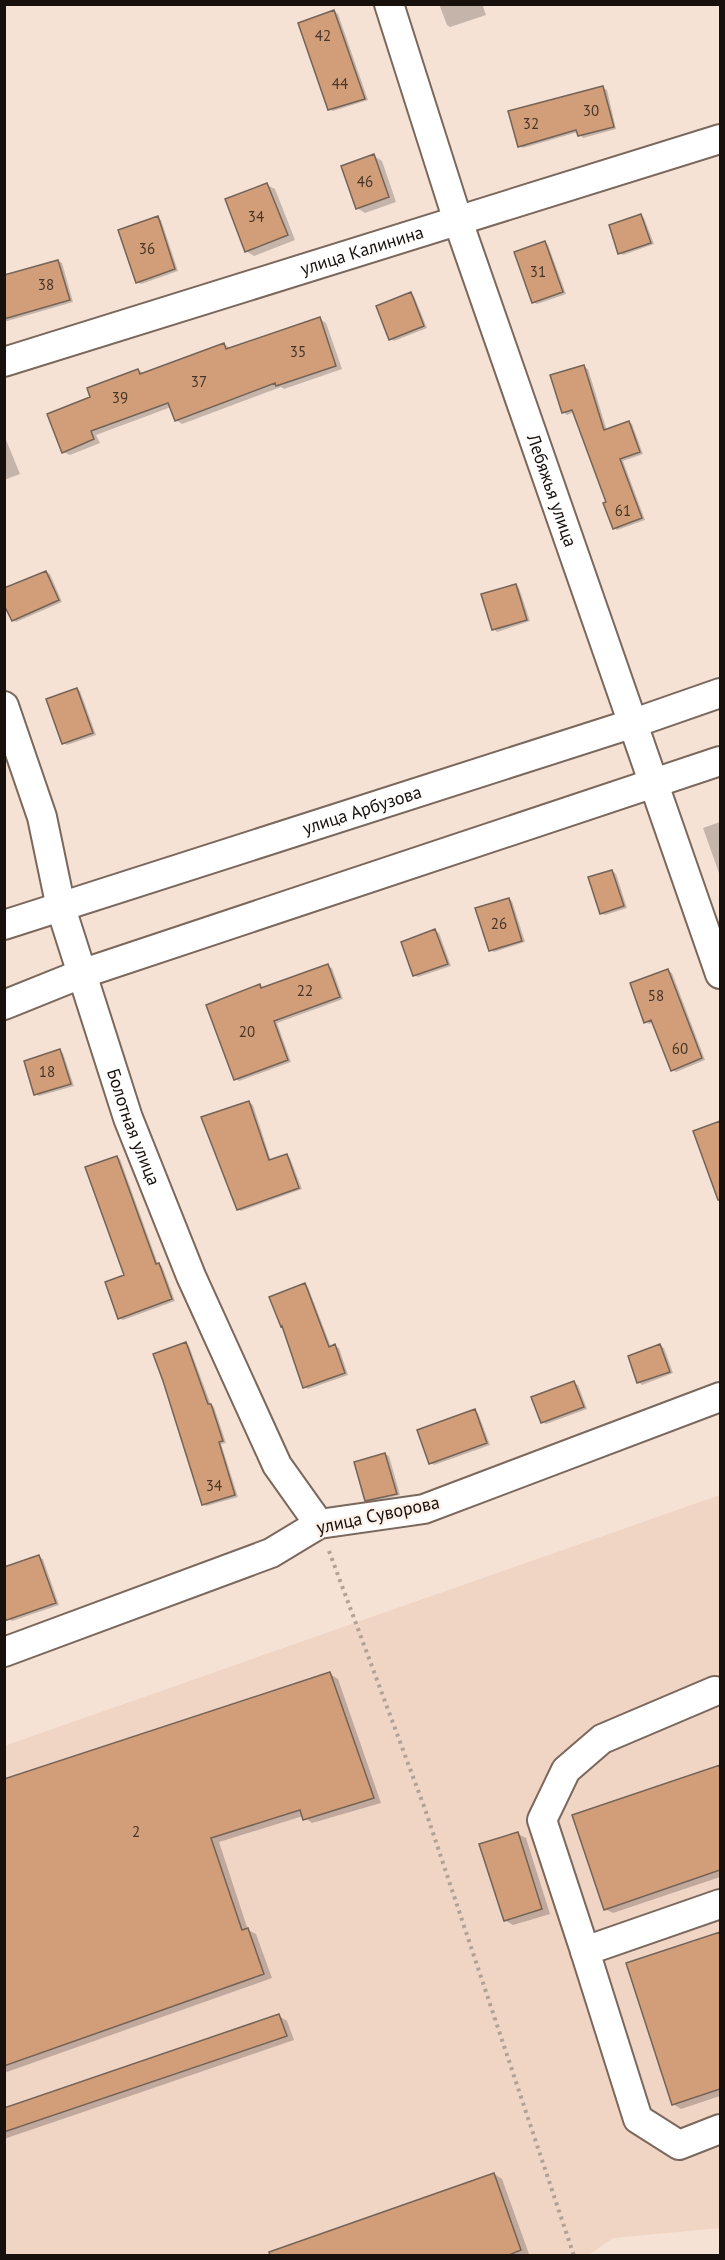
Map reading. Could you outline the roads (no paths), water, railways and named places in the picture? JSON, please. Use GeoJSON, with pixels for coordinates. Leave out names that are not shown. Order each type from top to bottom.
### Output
{"type":"FeatureCollection","features":[{"type":"Feature","properties":{"kind":"street","name":"Лебяжья улица"},"geometry":{"type":"LineString","coordinates":[[389,4],[458,221],[720,974]]}},
{"type":"Feature","properties":{"kind":"street","name":"улица Калинина"},"geometry":{"type":"LineString","coordinates":[[4,362],[720,139]]}},
{"type":"Feature","properties":{"kind":"street","name":"улица Арбузова"},"geometry":{"type":"LineString","coordinates":[[4,925],[634,723],[720,693]]}},
{"type":"Feature","properties":{"kind":"street","name":"Болотная улица"},"geometry":{"type":"LineString","coordinates":[[4,706],[42,817],[61,908],[128,1118],[191,1276],[277,1465],[319,1524]]}},
{"type":"Feature","properties":{"kind":"street"},"geometry":{"type":"LineString","coordinates":[[4,1005],[81,974],[720,761]]}},
{"type":"Feature","properties":{"kind":"street","name":"улица Суворова"},"geometry":{"type":"LineString","coordinates":[[4,1652],[271,1553],[319,1524],[424,1509],[720,1397]]}},
{"type":"Feature","properties":{"kind":"street"},"geometry":{"type":"LineString","coordinates":[[715,1691],[602,1739],[566,1770],[542,1820],[639,2119],[679,2145],[720,2129]]}},
{"type":"Feature","properties":{"kind":"street"},"geometry":{"type":"LineString","coordinates":[[585,1951],[720,1904]]}}]}
